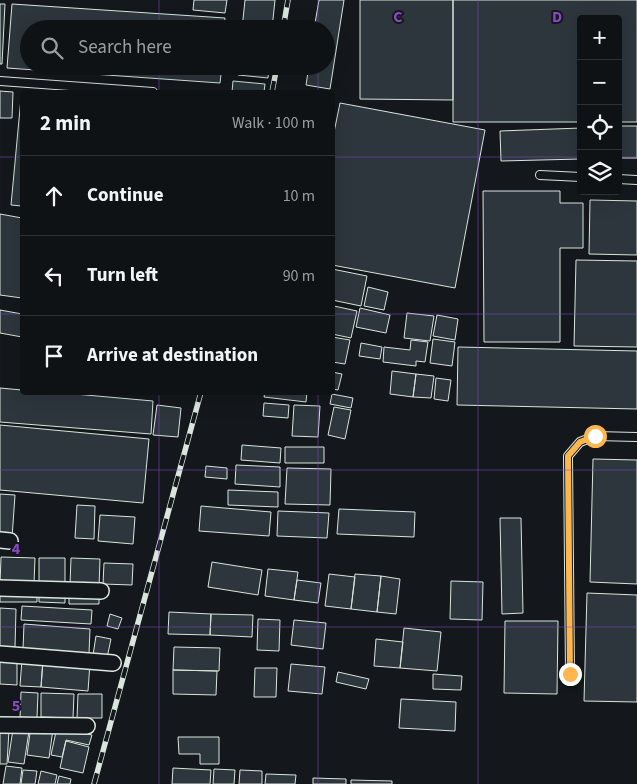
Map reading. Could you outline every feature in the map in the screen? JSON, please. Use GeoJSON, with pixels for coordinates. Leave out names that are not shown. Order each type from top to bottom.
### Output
{"type":"FeatureCollection","features":[{"type":"Feature","properties":{"kind":"street"},"geometry":{"type":"LineString","coordinates":[[0,588],[101,591]]}},
{"type":"Feature","properties":{"kind":"street"},"geometry":{"type":"LineString","coordinates":[[0,654],[113,663]]}},
{"type":"Feature","properties":{"kind":"street"},"geometry":{"type":"LineString","coordinates":[[0,724],[87,726]]}},
{"type":"Feature","properties":{"kind":"lane"},"geometry":{"type":"LineString","coordinates":[[0,81],[126,90]]}},
{"type":"Feature","properties":{"kind":"lane"},"geometry":{"type":"LineString","coordinates":[[540,175],[577,177]]}},
{"type":"Feature","properties":{"kind":"lane"},"geometry":{"type":"LineString","coordinates":[[622,179],[637,180]]}},
{"type":"Feature","properties":{"kind":"lane"},"geometry":{"type":"LineString","coordinates":[[570,674],[568,456],[580,442],[595,436],[637,436]]}},
{"type":"Feature","properties":{"kind":"building"},"geometry":{"type":"Polygon","coordinates":[[[194,0],[227,0],[225,13],[193,10],[194,0]]]}},
{"type":"Feature","properties":{"kind":"building"},"geometry":{"type":"Polygon","coordinates":[[[245,0],[275,0],[273,20],[243,20],[245,0]]]}},
{"type":"Feature","properties":{"kind":"building"},"geometry":{"type":"Polygon","coordinates":[[[319,0],[344,0],[335,57],[335,20],[316,20],[319,0]]]}},
{"type":"Feature","properties":{"kind":"building"},"geometry":{"type":"Polygon","coordinates":[[[360,0],[453,0],[453,100],[360,99],[360,0]]]}},
{"type":"Feature","properties":{"kind":"building"},"geometry":{"type":"Polygon","coordinates":[[[453,0],[637,0],[637,122],[622,122],[622,15],[577,15],[577,122],[453,122],[453,0]]]}},
{"type":"Feature","properties":{"kind":"building"},"geometry":{"type":"Polygon","coordinates":[[[0,4],[5,4],[2,64],[0,64],[0,4]]]}},
{"type":"Feature","properties":{"kind":"building"},"geometry":{"type":"Polygon","coordinates":[[[12,4],[225,18],[225,20],[20,20],[20,69],[7,68],[12,4]]]}},
{"type":"Feature","properties":{"kind":"building"},"geometry":{"type":"Polygon","coordinates":[[[106,75],[221,75],[220,83],[106,75]]]}},
{"type":"Feature","properties":{"kind":"building"},"geometry":{"type":"Polygon","coordinates":[[[238,75],[268,75],[268,78],[238,75]]]}},
{"type":"Feature","properties":{"kind":"building"},"geometry":{"type":"Polygon","coordinates":[[[308,75],[332,75],[330,89],[306,85],[308,75]]]}},
{"type":"Feature","properties":{"kind":"building"},"geometry":{"type":"Polygon","coordinates":[[[233,81],[265,84],[264,90],[232,90],[233,81]]]}},
{"type":"Feature","properties":{"kind":"building"},"geometry":{"type":"Polygon","coordinates":[[[0,91],[13,92],[12,118],[0,118],[0,91]]]}},
{"type":"Feature","properties":{"kind":"building"},"geometry":{"type":"Polygon","coordinates":[[[340,103],[485,130],[455,288],[335,266],[335,127],[340,103]]]}},
{"type":"Feature","properties":{"kind":"building"},"geometry":{"type":"Polygon","coordinates":[[[20,109],[20,206],[11,205],[20,109]]]}},
{"type":"Feature","properties":{"kind":"building"},"geometry":{"type":"Polygon","coordinates":[[[622,126],[637,126],[637,158],[622,158],[622,126]]]}},
{"type":"Feature","properties":{"kind":"building"},"geometry":{"type":"Polygon","coordinates":[[[577,128],[577,159],[501,161],[500,131],[577,128]]]}},
{"type":"Feature","properties":{"kind":"building"},"geometry":{"type":"Polygon","coordinates":[[[483,191],[560,191],[560,203],[583,203],[583,248],[560,248],[560,342],[484,342],[483,191]]]}},
{"type":"Feature","properties":{"kind":"building"},"geometry":{"type":"Polygon","coordinates":[[[590,200],[637,201],[637,255],[589,254],[590,200]]]}},
{"type":"Feature","properties":{"kind":"building"},"geometry":{"type":"Polygon","coordinates":[[[0,214],[20,218],[20,298],[0,295],[0,214]]]}},
{"type":"Feature","properties":{"kind":"building"},"geometry":{"type":"Polygon","coordinates":[[[576,260],[637,261],[637,347],[574,346],[576,260]]]}},
{"type":"Feature","properties":{"kind":"building"},"geometry":{"type":"Polygon","coordinates":[[[335,270],[367,276],[361,306],[335,301],[335,270]]]}},
{"type":"Feature","properties":{"kind":"building"},"geometry":{"type":"Polygon","coordinates":[[[368,287],[388,292],[384,310],[364,306],[368,287]]]}},
{"type":"Feature","properties":{"kind":"building"},"geometry":{"type":"Polygon","coordinates":[[[335,306],[357,311],[351,338],[335,335],[335,306]]]}},
{"type":"Feature","properties":{"kind":"building"},"geometry":{"type":"Polygon","coordinates":[[[360,308],[390,315],[386,333],[356,327],[360,308]]]}},
{"type":"Feature","properties":{"kind":"building"},"geometry":{"type":"Polygon","coordinates":[[[0,310],[20,314],[20,337],[0,333],[0,310]]]}},
{"type":"Feature","properties":{"kind":"building"},"geometry":{"type":"Polygon","coordinates":[[[407,313],[434,316],[430,341],[404,338],[407,313]]]}},
{"type":"Feature","properties":{"kind":"building"},"geometry":{"type":"Polygon","coordinates":[[[437,315],[458,319],[455,340],[433,336],[437,315]]]}},
{"type":"Feature","properties":{"kind":"building"},"geometry":{"type":"Polygon","coordinates":[[[335,338],[350,340],[345,364],[335,362],[335,338]]]}},
{"type":"Feature","properties":{"kind":"building"},"geometry":{"type":"Polygon","coordinates":[[[433,339],[455,342],[452,366],[430,363],[433,339]]]}},
{"type":"Feature","properties":{"kind":"building"},"geometry":{"type":"Polygon","coordinates":[[[411,340],[428,342],[425,362],[416,361],[416,366],[383,362],[384,347],[410,350],[411,340]]]}},
{"type":"Feature","properties":{"kind":"building"},"geometry":{"type":"Polygon","coordinates":[[[361,343],[382,347],[380,359],[359,356],[361,343]]]}},
{"type":"Feature","properties":{"kind":"building"},"geometry":{"type":"Polygon","coordinates":[[[458,347],[637,351],[637,409],[457,405],[458,347]]]}},
{"type":"Feature","properties":{"kind":"building"},"geometry":{"type":"Polygon","coordinates":[[[392,371],[416,374],[413,397],[390,394],[392,371]]]}},
{"type":"Feature","properties":{"kind":"building"},"geometry":{"type":"Polygon","coordinates":[[[335,373],[342,374],[338,390],[335,390],[335,373]]]}},
{"type":"Feature","properties":{"kind":"building"},"geometry":{"type":"Polygon","coordinates":[[[416,374],[434,376],[431,398],[413,397],[416,374]]]}},
{"type":"Feature","properties":{"kind":"building"},"geometry":{"type":"Polygon","coordinates":[[[436,378],[451,380],[448,401],[434,399],[436,378]]]}},
{"type":"Feature","properties":{"kind":"building"},"geometry":{"type":"Polygon","coordinates":[[[0,388],[20,390],[20,395],[86,395],[153,401],[151,434],[0,422],[0,388]]]}},
{"type":"Feature","properties":{"kind":"building"},"geometry":{"type":"Polygon","coordinates":[[[264,395],[307,395],[306,402],[264,397],[264,395]]]}},
{"type":"Feature","properties":{"kind":"building"},"geometry":{"type":"Polygon","coordinates":[[[332,395],[353,398],[351,408],[330,404],[332,395]]]}},
{"type":"Feature","properties":{"kind":"building"},"geometry":{"type":"Polygon","coordinates":[[[264,403],[289,405],[288,418],[263,416],[264,403]]]}},
{"type":"Feature","properties":{"kind":"building"},"geometry":{"type":"Polygon","coordinates":[[[157,405],[181,408],[178,437],[153,435],[157,405]]]}},
{"type":"Feature","properties":{"kind":"building"},"geometry":{"type":"Polygon","coordinates":[[[294,405],[320,406],[318,437],[292,436],[294,405]]]}},
{"type":"Feature","properties":{"kind":"building"},"geometry":{"type":"Polygon","coordinates":[[[334,407],[351,410],[345,439],[328,435],[334,407]]]}},
{"type":"Feature","properties":{"kind":"building"},"geometry":{"type":"Polygon","coordinates":[[[0,425],[149,439],[143,503],[0,490],[0,425]]]}},
{"type":"Feature","properties":{"kind":"building"},"geometry":{"type":"Polygon","coordinates":[[[242,445],[281,448],[280,463],[241,460],[242,445]]]}},
{"type":"Feature","properties":{"kind":"building"},"geometry":{"type":"Polygon","coordinates":[[[285,447],[324,447],[324,463],[285,463],[285,447]]]}},
{"type":"Feature","properties":{"kind":"building"},"geometry":{"type":"Polygon","coordinates":[[[593,459],[637,460],[637,584],[590,582],[593,459]]]}},
{"type":"Feature","properties":{"kind":"building"},"geometry":{"type":"Polygon","coordinates":[[[236,465],[280,467],[280,487],[235,484],[236,465]]]}},
{"type":"Feature","properties":{"kind":"building"},"geometry":{"type":"Polygon","coordinates":[[[206,466],[227,468],[227,479],[205,477],[206,466]]]}},
{"type":"Feature","properties":{"kind":"building"},"geometry":{"type":"Polygon","coordinates":[[[287,468],[331,469],[330,505],[285,504],[287,468]]]}},
{"type":"Feature","properties":{"kind":"building"},"geometry":{"type":"Polygon","coordinates":[[[228,490],[278,492],[278,507],[228,505],[228,490]]]}},
{"type":"Feature","properties":{"kind":"building"},"geometry":{"type":"Polygon","coordinates":[[[0,494],[15,495],[12,538],[0,537],[0,494]]]}},
{"type":"Feature","properties":{"kind":"building"},"geometry":{"type":"Polygon","coordinates":[[[77,505],[95,506],[94,539],[75,538],[77,505]]]}},
{"type":"Feature","properties":{"kind":"building"},"geometry":{"type":"Polygon","coordinates":[[[201,506],[271,512],[269,536],[199,531],[201,506]]]}},
{"type":"Feature","properties":{"kind":"building"},"geometry":{"type":"Polygon","coordinates":[[[339,509],[415,512],[414,537],[337,534],[339,509]]]}},
{"type":"Feature","properties":{"kind":"building"},"geometry":{"type":"Polygon","coordinates":[[[278,511],[329,513],[327,538],[277,536],[278,511]]]}},
{"type":"Feature","properties":{"kind":"building"},"geometry":{"type":"Polygon","coordinates":[[[100,515],[135,517],[133,544],[98,541],[100,515]]]}},
{"type":"Feature","properties":{"kind":"building"},"geometry":{"type":"Polygon","coordinates":[[[500,518],[521,518],[523,613],[502,614],[500,518]]]}},
{"type":"Feature","properties":{"kind":"building"},"geometry":{"type":"Polygon","coordinates":[[[1,557],[35,558],[34,584],[0,584],[1,557]]]}},
{"type":"Feature","properties":{"kind":"building"},"geometry":{"type":"Polygon","coordinates":[[[39,558],[65,558],[65,586],[39,586],[39,558]]]}},
{"type":"Feature","properties":{"kind":"building"},"geometry":{"type":"Polygon","coordinates":[[[71,558],[100,559],[99,587],[70,585],[71,558]]]}},
{"type":"Feature","properties":{"kind":"building"},"geometry":{"type":"Polygon","coordinates":[[[212,562],[262,570],[258,595],[208,587],[212,562]]]}},
{"type":"Feature","properties":{"kind":"building"},"geometry":{"type":"Polygon","coordinates":[[[104,563],[133,564],[132,585],[103,584],[104,563]]]}},
{"type":"Feature","properties":{"kind":"building"},"geometry":{"type":"Polygon","coordinates":[[[268,569],[298,572],[294,600],[265,596],[268,569]]]}},
{"type":"Feature","properties":{"kind":"building"},"geometry":{"type":"Polygon","coordinates":[[[329,574],[355,577],[351,609],[325,606],[329,574]]]}},
{"type":"Feature","properties":{"kind":"building"},"geometry":{"type":"Polygon","coordinates":[[[355,574],[381,576],[377,612],[351,609],[355,574]]]}},
{"type":"Feature","properties":{"kind":"building"},"geometry":{"type":"Polygon","coordinates":[[[381,576],[400,579],[396,614],[377,612],[381,576]]]}},
{"type":"Feature","properties":{"kind":"building"},"geometry":{"type":"Polygon","coordinates":[[[297,580],[321,583],[318,603],[294,600],[297,580]]]}},
{"type":"Feature","properties":{"kind":"building"},"geometry":{"type":"Polygon","coordinates":[[[451,581],[483,582],[482,620],[450,619],[451,581]]]}},
{"type":"Feature","properties":{"kind":"building"},"geometry":{"type":"Polygon","coordinates":[[[0,590],[37,590],[37,602],[0,602],[0,590]]]}},
{"type":"Feature","properties":{"kind":"building"},"geometry":{"type":"Polygon","coordinates":[[[39,590],[65,591],[65,603],[39,602],[39,590]]]}},
{"type":"Feature","properties":{"kind":"building"},"geometry":{"type":"Polygon","coordinates":[[[69,591],[99,592],[99,604],[69,604],[69,591]]]}},
{"type":"Feature","properties":{"kind":"building"},"geometry":{"type":"Polygon","coordinates":[[[587,593],[637,595],[637,702],[584,701],[587,593]]]}},
{"type":"Feature","properties":{"kind":"building"},"geometry":{"type":"Polygon","coordinates":[[[22,606],[92,610],[91,624],[21,620],[22,606]]]}},
{"type":"Feature","properties":{"kind":"building"},"geometry":{"type":"Polygon","coordinates":[[[0,608],[16,609],[15,647],[0,647],[0,608]]]}},
{"type":"Feature","properties":{"kind":"building"},"geometry":{"type":"Polygon","coordinates":[[[169,612],[211,614],[210,635],[168,634],[169,612]]]}},
{"type":"Feature","properties":{"kind":"building"},"geometry":{"type":"Polygon","coordinates":[[[110,614],[122,618],[118,629],[107,626],[110,614]]]}},
{"type":"Feature","properties":{"kind":"building"},"geometry":{"type":"Polygon","coordinates":[[[211,614],[253,615],[252,637],[210,635],[211,614]]]}},
{"type":"Feature","properties":{"kind":"building"},"geometry":{"type":"Polygon","coordinates":[[[258,619],[280,620],[279,651],[257,650],[258,619]]]}},
{"type":"Feature","properties":{"kind":"building"},"geometry":{"type":"Polygon","coordinates":[[[294,620],[326,623],[323,649],[291,645],[294,620]]]}},
{"type":"Feature","properties":{"kind":"building"},"geometry":{"type":"Polygon","coordinates":[[[505,621],[558,621],[557,694],[504,693],[505,621]]]}},
{"type":"Feature","properties":{"kind":"building"},"geometry":{"type":"Polygon","coordinates":[[[24,624],[90,629],[89,653],[23,649],[24,624]]]}},
{"type":"Feature","properties":{"kind":"building"},"geometry":{"type":"Polygon","coordinates":[[[404,628],[441,632],[437,671],[400,668],[404,628]]]}},
{"type":"Feature","properties":{"kind":"building"},"geometry":{"type":"Polygon","coordinates":[[[96,636],[111,639],[107,658],[93,655],[96,636]]]}},
{"type":"Feature","properties":{"kind":"building"},"geometry":{"type":"Polygon","coordinates":[[[376,639],[403,642],[400,668],[374,666],[376,639]]]}},
{"type":"Feature","properties":{"kind":"building"},"geometry":{"type":"Polygon","coordinates":[[[174,647],[220,648],[219,671],[173,670],[174,647]]]}},
{"type":"Feature","properties":{"kind":"building"},"geometry":{"type":"Polygon","coordinates":[[[0,659],[17,659],[17,685],[0,684],[0,659]]]}},
{"type":"Feature","properties":{"kind":"building"},"geometry":{"type":"Polygon","coordinates":[[[22,659],[43,660],[41,687],[20,686],[22,659]]]}},
{"type":"Feature","properties":{"kind":"building"},"geometry":{"type":"Polygon","coordinates":[[[43,660],[90,663],[88,691],[41,687],[43,660]]]}},
{"type":"Feature","properties":{"kind":"building"},"geometry":{"type":"Polygon","coordinates":[[[291,664],[325,667],[322,694],[288,691],[291,664]]]}},
{"type":"Feature","properties":{"kind":"building"},"geometry":{"type":"Polygon","coordinates":[[[255,668],[277,668],[276,697],[254,697],[255,668]]]}},
{"type":"Feature","properties":{"kind":"building"},"geometry":{"type":"Polygon","coordinates":[[[173,670],[217,671],[216,695],[173,694],[173,670]]]}},
{"type":"Feature","properties":{"kind":"building"},"geometry":{"type":"Polygon","coordinates":[[[338,672],[369,679],[366,689],[336,682],[338,672]]]}},
{"type":"Feature","properties":{"kind":"building"},"geometry":{"type":"Polygon","coordinates":[[[433,674],[462,676],[461,690],[433,689],[433,674]]]}},
{"type":"Feature","properties":{"kind":"building"},"geometry":{"type":"Polygon","coordinates":[[[21,692],[38,693],[37,718],[20,717],[21,692]]]}},
{"type":"Feature","properties":{"kind":"building"},"geometry":{"type":"Polygon","coordinates":[[[41,693],[74,694],[73,718],[41,717],[41,693]]]}},
{"type":"Feature","properties":{"kind":"building"},"geometry":{"type":"Polygon","coordinates":[[[78,694],[102,694],[102,718],[77,718],[78,694]]]}},
{"type":"Feature","properties":{"kind":"building"},"geometry":{"type":"Polygon","coordinates":[[[401,699],[456,702],[455,731],[399,728],[401,699]]]}},
{"type":"Feature","properties":{"kind":"building"},"geometry":{"type":"Polygon","coordinates":[[[31,726],[53,729],[49,758],[27,755],[31,726]]]}},
{"type":"Feature","properties":{"kind":"building"},"geometry":{"type":"Polygon","coordinates":[[[57,727],[92,735],[89,745],[66,740],[62,757],[51,755],[57,727]]]}},
{"type":"Feature","properties":{"kind":"building"},"geometry":{"type":"Polygon","coordinates":[[[13,729],[29,731],[24,764],[8,762],[13,729]]]}},
{"type":"Feature","properties":{"kind":"building"},"geometry":{"type":"Polygon","coordinates":[[[0,730],[9,730],[7,764],[0,764],[0,730]]]}},
{"type":"Feature","properties":{"kind":"building"},"geometry":{"type":"Polygon","coordinates":[[[178,737],[219,737],[219,764],[200,764],[200,754],[179,754],[178,737]]]}},
{"type":"Feature","properties":{"kind":"building"},"geometry":{"type":"Polygon","coordinates":[[[66,741],[89,747],[83,773],[60,768],[66,741]]]}},
{"type":"Feature","properties":{"kind":"building"},"geometry":{"type":"Polygon","coordinates":[[[6,766],[22,768],[20,784],[3,784],[6,766]]]}},
{"type":"Feature","properties":{"kind":"building"},"geometry":{"type":"Polygon","coordinates":[[[173,768],[211,770],[210,784],[172,784],[173,768]]]}},
{"type":"Feature","properties":{"kind":"building"},"geometry":{"type":"Polygon","coordinates":[[[214,769],[235,770],[234,784],[213,784],[214,769]]]}},
{"type":"Feature","properties":{"kind":"building"},"geometry":{"type":"Polygon","coordinates":[[[23,770],[37,771],[35,784],[21,784],[23,770]]]}},
{"type":"Feature","properties":{"kind":"building"},"geometry":{"type":"Polygon","coordinates":[[[240,770],[262,771],[262,784],[239,784],[240,770]]]}},
{"type":"Feature","properties":{"kind":"building"},"geometry":{"type":"Polygon","coordinates":[[[41,771],[57,775],[55,784],[38,784],[41,771]]]}},
{"type":"Feature","properties":{"kind":"building"},"geometry":{"type":"Polygon","coordinates":[[[266,774],[296,775],[295,784],[265,784],[266,774]]]}},
{"type":"Feature","properties":{"kind":"building"},"geometry":{"type":"Polygon","coordinates":[[[59,776],[71,779],[70,784],[57,784],[59,776]]]}},
{"type":"Feature","properties":{"kind":"building"},"geometry":{"type":"Polygon","coordinates":[[[313,778],[346,779],[346,784],[313,784],[313,778]]]}},
{"type":"Feature","properties":{"kind":"building"},"geometry":{"type":"Polygon","coordinates":[[[351,780],[392,781],[392,784],[351,784],[351,780]]]}},
{"type":"Feature","properties":{"kind":"railway"},"geometry":{"type":"LineString","coordinates":[[285,20],[288,0]]}},
{"type":"Feature","properties":{"kind":"railway"},"geometry":{"type":"LineString","coordinates":[[272,90],[275,75]]}},
{"type":"Feature","properties":{"kind":"railway"},"geometry":{"type":"LineString","coordinates":[[94,784],[200,395]]}},
{"type":"Feature","properties":{"kind":"route"},"geometry":{"type":"LineString","coordinates":[[570,674],[568,456],[580,442],[595,436]]}}]}
